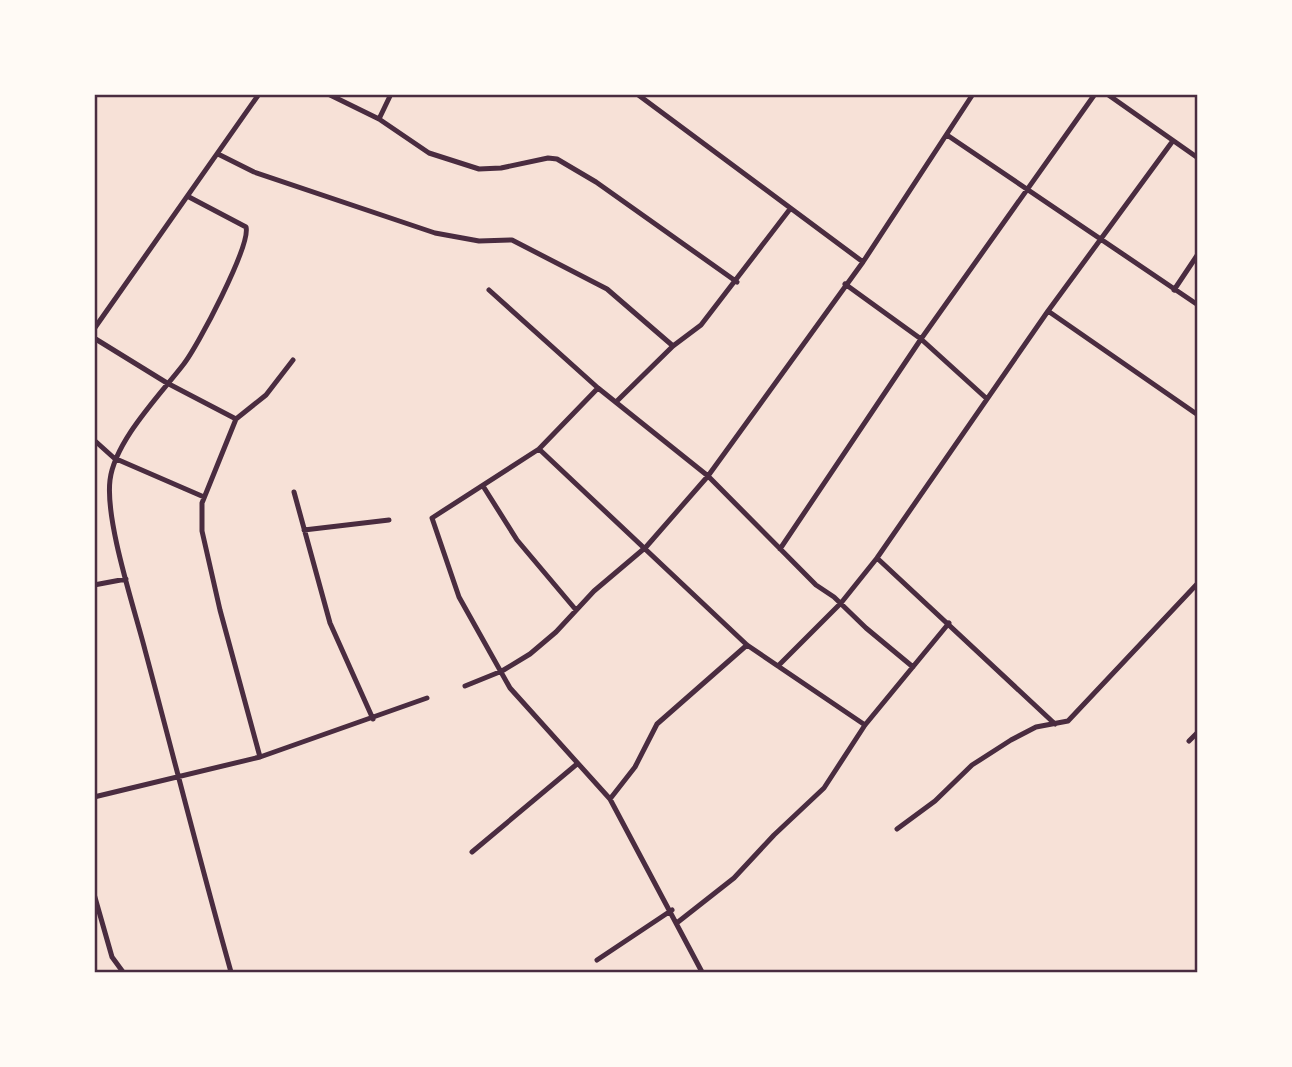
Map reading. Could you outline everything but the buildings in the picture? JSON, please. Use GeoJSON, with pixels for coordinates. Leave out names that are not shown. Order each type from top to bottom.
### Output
{"type":"FeatureCollection","features":[{"type":"Feature","properties":{"kind":"street"},"geometry":{"type":"LineString","coordinates":[[94,329],[259,94]]}},
{"type":"Feature","properties":{"kind":"street"},"geometry":{"type":"LineString","coordinates":[[328,94],[379,119],[429,153],[479,169],[502,168],[548,158],[557,159],[596,182],[737,282]]}},
{"type":"Feature","properties":{"kind":"street"},"geometry":{"type":"LineString","coordinates":[[379,119],[391,94]]}},
{"type":"Feature","properties":{"kind":"street"},"geometry":{"type":"LineString","coordinates":[[637,94],[863,262]]}},
{"type":"Feature","properties":{"kind":"street"},"geometry":{"type":"LineString","coordinates":[[465,686],[502,671],[530,654],[646,547],[708,476],[863,262],[973,94]]}},
{"type":"Feature","properties":{"kind":"street"},"geometry":{"type":"LineString","coordinates":[[780,549],[921,339],[1095,94]]}},
{"type":"Feature","properties":{"kind":"street"},"geometry":{"type":"LineString","coordinates":[[1107,94],[1198,158]]}},
{"type":"Feature","properties":{"kind":"street"},"geometry":{"type":"LineString","coordinates":[[947,135],[1198,305]]}},
{"type":"Feature","properties":{"kind":"street"},"geometry":{"type":"LineString","coordinates":[[778,666],[841,603],[877,558],[1048,310],[1172,142]]}},
{"type":"Feature","properties":{"kind":"street"},"geometry":{"type":"LineString","coordinates":[[218,154],[254,172],[435,233],[479,241],[512,240],[607,289],[628,304],[673,346]]}},
{"type":"Feature","properties":{"kind":"street"},"geometry":{"type":"LineString","coordinates":[[189,197],[246,227],[242,253],[185,363],[167,383],[114,458],[110,482],[111,508],[126,579],[231,972]]}},
{"type":"Feature","properties":{"kind":"street"},"geometry":{"type":"LineString","coordinates":[[617,401],[673,346],[701,325],[737,282],[790,209]]}},
{"type":"Feature","properties":{"kind":"street"},"geometry":{"type":"LineString","coordinates":[[1174,290],[1198,254]]}},
{"type":"Feature","properties":{"kind":"street"},"geometry":{"type":"LineString","coordinates":[[845,284],[921,339],[986,398]]}},
{"type":"Feature","properties":{"kind":"street"},"geometry":{"type":"LineString","coordinates":[[489,290],[598,388],[708,476],[816,585],[841,603],[913,667]]}},
{"type":"Feature","properties":{"kind":"street"},"geometry":{"type":"LineString","coordinates":[[1048,310],[1198,415]]}},
{"type":"Feature","properties":{"kind":"street"},"geometry":{"type":"LineString","coordinates":[[94,338],[167,383],[236,419]]}},
{"type":"Feature","properties":{"kind":"street"},"geometry":{"type":"LineString","coordinates":[[260,758],[202,531],[204,496],[236,419],[266,395],[293,360]]}},
{"type":"Feature","properties":{"kind":"street"},"geometry":{"type":"LineString","coordinates":[[598,388],[539,449],[432,518],[459,597],[510,688],[610,799],[678,922],[702,972]]}},
{"type":"Feature","properties":{"kind":"street"},"geometry":{"type":"LineString","coordinates":[[94,440],[114,458],[204,496]]}},
{"type":"Feature","properties":{"kind":"street"},"geometry":{"type":"LineString","coordinates":[[539,449],[747,645],[865,725]]}},
{"type":"Feature","properties":{"kind":"street"},"geometry":{"type":"LineString","coordinates":[[483,486],[517,540],[576,610]]}},
{"type":"Feature","properties":{"kind":"street"},"geometry":{"type":"LineString","coordinates":[[294,492],[330,624],[373,719]]}},
{"type":"Feature","properties":{"kind":"street"},"geometry":{"type":"LineString","coordinates":[[304,530],[389,520]]}},
{"type":"Feature","properties":{"kind":"street"},"geometry":{"type":"LineString","coordinates":[[877,558],[1055,724]]}},
{"type":"Feature","properties":{"kind":"street"},"geometry":{"type":"LineString","coordinates":[[94,585],[126,579]]}},
{"type":"Feature","properties":{"kind":"street"},"geometry":{"type":"LineString","coordinates":[[897,829],[935,802],[982,759],[1036,727],[1068,721],[1089,702],[1198,583]]}},
{"type":"Feature","properties":{"kind":"street"},"geometry":{"type":"LineString","coordinates":[[678,922],[734,878],[774,835],[824,788],[865,725],[949,623]]}},
{"type":"Feature","properties":{"kind":"street"},"geometry":{"type":"LineString","coordinates":[[610,799],[635,767],[657,724],[747,645]]}},
{"type":"Feature","properties":{"kind":"street"},"geometry":{"type":"LineString","coordinates":[[94,797],[180,779],[260,758],[427,698]]}},
{"type":"Feature","properties":{"kind":"street"},"geometry":{"type":"LineString","coordinates":[[1189,741],[1198,732]]}},
{"type":"Feature","properties":{"kind":"street"},"geometry":{"type":"LineString","coordinates":[[472,852],[577,764]]}},
{"type":"Feature","properties":{"kind":"street"},"geometry":{"type":"LineString","coordinates":[[94,894],[112,957],[123,972]]}},
{"type":"Feature","properties":{"kind":"street"},"geometry":{"type":"LineString","coordinates":[[597,960],[671,910]]}}]}
